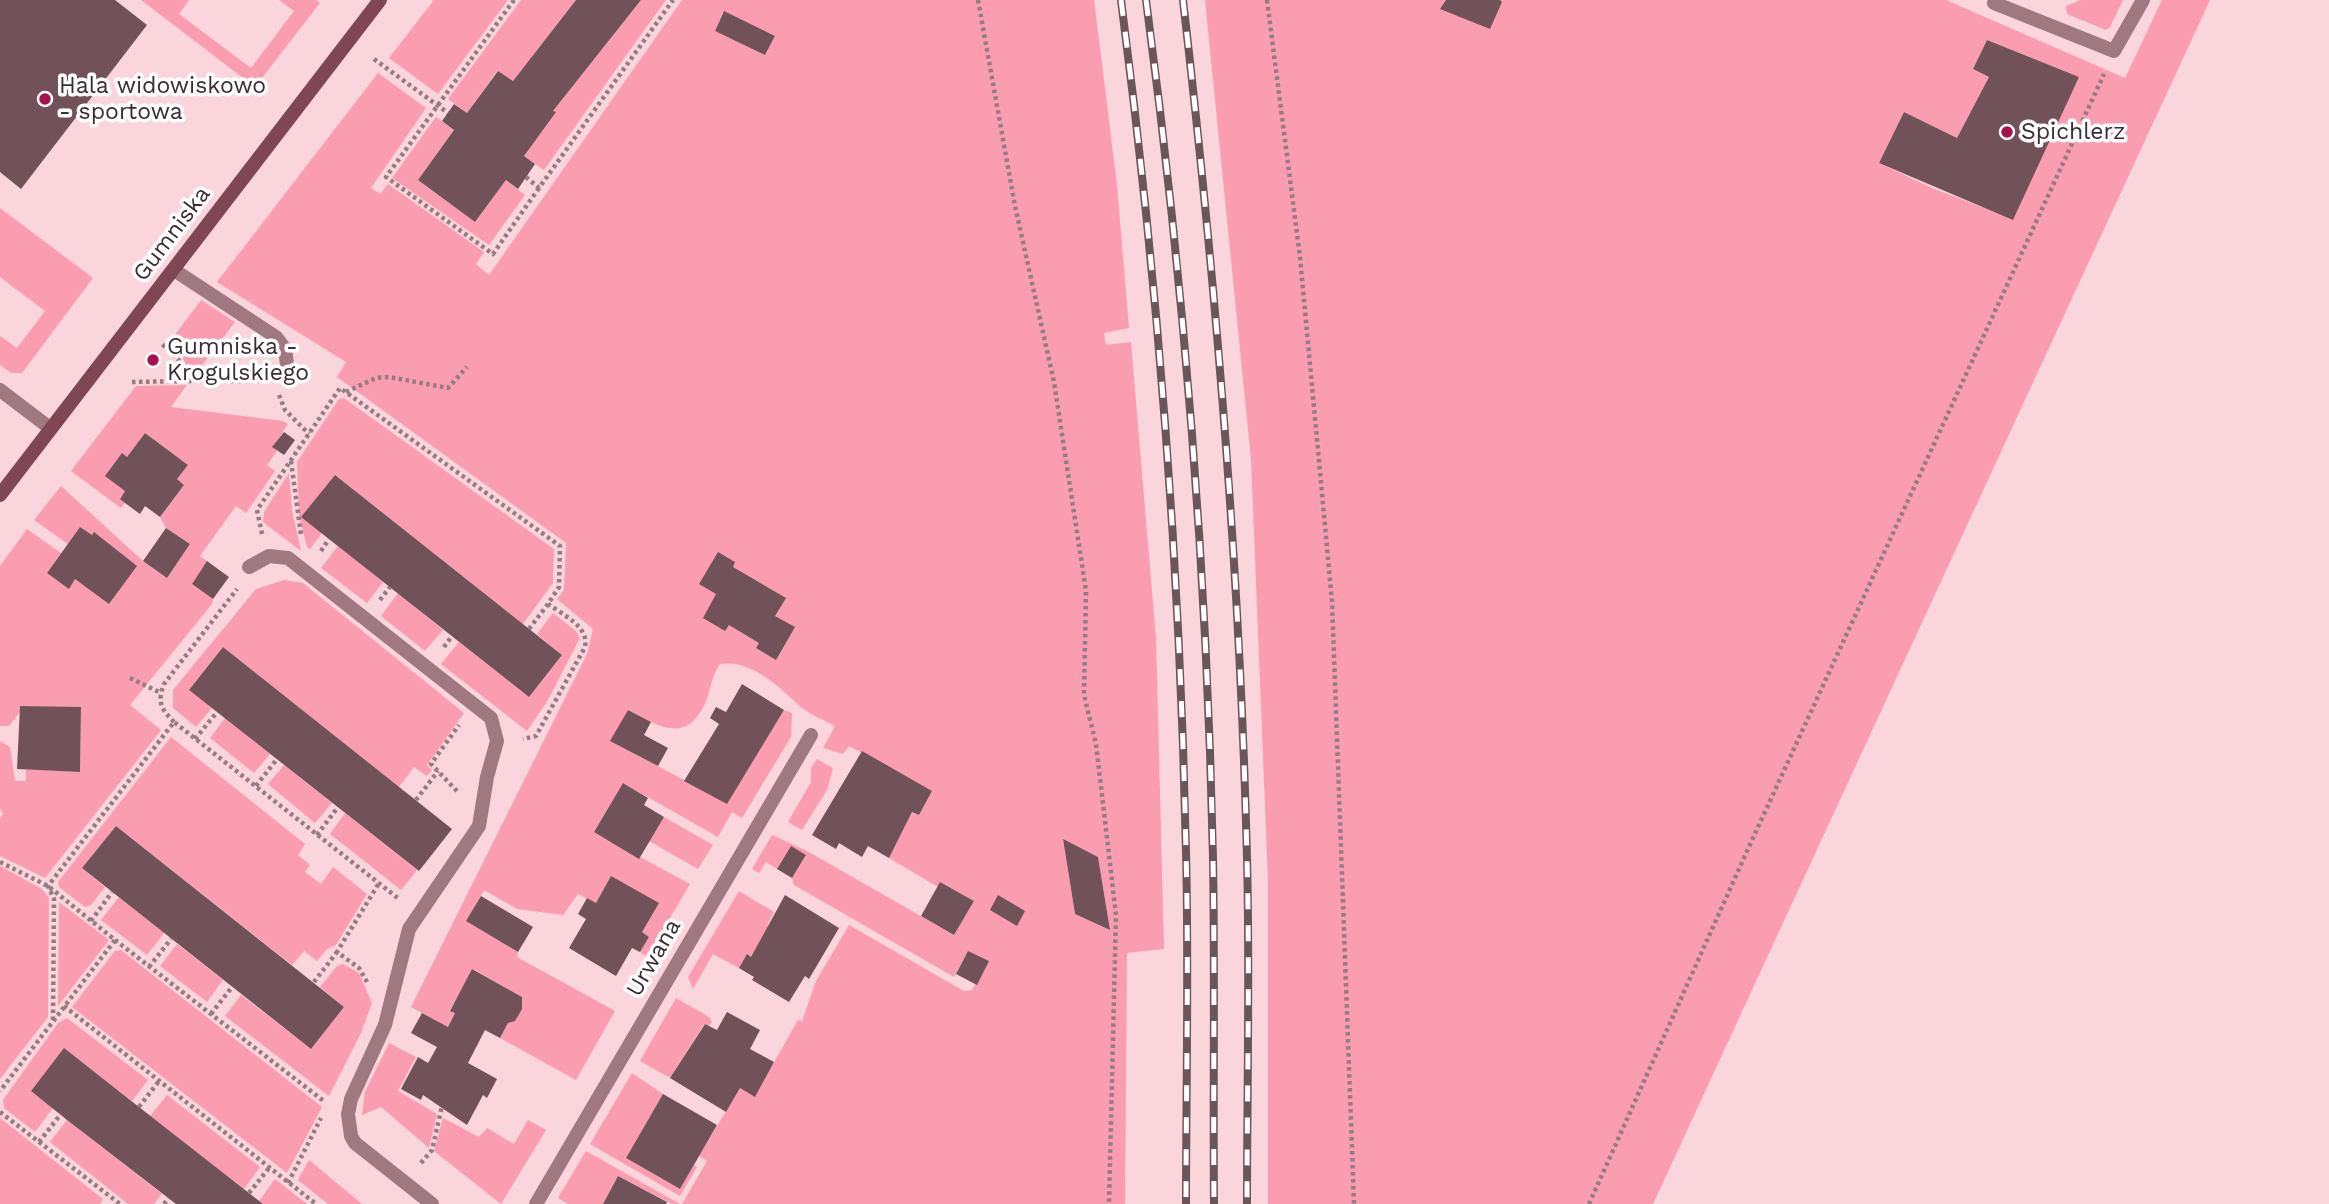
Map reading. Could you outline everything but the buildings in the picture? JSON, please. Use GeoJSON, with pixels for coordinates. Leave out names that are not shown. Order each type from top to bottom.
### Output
{"type":"FeatureCollection","features":[{"type":"Feature","properties":{"kind":"street","name":"Gumniska"},"geometry":{"type":"LineString","coordinates":[[0,495],[380,0]]}},
{"type":"Feature","properties":{"kind":"street"},"geometry":{"type":"LineString","coordinates":[[1990,2],[2011,0]]}},
{"type":"Feature","properties":{"kind":"street"},"geometry":{"type":"LineString","coordinates":[[1990,2],[2114,51],[2143,0]]}},
{"type":"Feature","properties":{"kind":"street"},"geometry":{"type":"LineString","coordinates":[[174,270],[276,337],[285,349],[288,372]]}},
{"type":"Feature","properties":{"kind":"street"},"geometry":{"type":"LineString","coordinates":[[0,390],[50,428]]}},
{"type":"Feature","properties":{"kind":"street"},"geometry":{"type":"LineString","coordinates":[[249,567],[269,556],[288,558],[491,718],[497,741],[487,776],[480,827],[417,914],[402,947],[385,1025],[351,1099],[348,1114],[351,1136],[355,1143],[432,1204]]}},
{"type":"Feature","properties":{"kind":"street","name":"Urwana"},"geometry":{"type":"LineString","coordinates":[[536,1204],[811,736]]}},
{"type":"Feature","properties":{"kind":"path"},"geometry":{"type":"LineString","coordinates":[[514,0],[386,177],[494,254],[673,0]]}},
{"type":"Feature","properties":{"kind":"path"},"geometry":{"type":"LineString","coordinates":[[978,0],[1014,206],[1054,382],[1086,591],[1084,695],[1096,744],[1116,915],[1109,1204]]}},
{"type":"Feature","properties":{"kind":"path"},"geometry":{"type":"LineString","coordinates":[[1267,0],[1300,257],[1332,601],[1354,1204]]}},
{"type":"Feature","properties":{"kind":"path"},"geometry":{"type":"LineString","coordinates":[[1589,1204],[1747,851],[2114,51]]}},
{"type":"Feature","properties":{"kind":"path"},"geometry":{"type":"LineString","coordinates":[[374,59],[448,113]]}},
{"type":"Feature","properties":{"kind":"path"},"geometry":{"type":"LineString","coordinates":[[526,177],[539,188]]}},
{"type":"Feature","properties":{"kind":"path"},"geometry":{"type":"LineString","coordinates":[[161,343],[178,359],[188,381]]}},
{"type":"Feature","properties":{"kind":"path"},"geometry":{"type":"LineString","coordinates":[[345,392],[376,378],[389,377],[448,388],[467,367]]}},
{"type":"Feature","properties":{"kind":"path"},"geometry":{"type":"LineString","coordinates":[[132,382],[274,382],[288,372]]}},
{"type":"Feature","properties":{"kind":"path"},"geometry":{"type":"LineString","coordinates":[[274,382],[285,410],[309,434]]}},
{"type":"Feature","properties":{"kind":"path"},"geometry":{"type":"LineString","coordinates":[[269,556],[257,510],[340,388],[560,546],[559,587],[529,629]]}},
{"type":"Feature","properties":{"kind":"path"},"geometry":{"type":"LineString","coordinates":[[291,460],[301,538]]}},
{"type":"Feature","properties":{"kind":"path"},"geometry":{"type":"LineString","coordinates":[[314,559],[330,539]]}},
{"type":"Feature","properties":{"kind":"path"},"geometry":{"type":"LineString","coordinates":[[249,567],[222,612],[164,684],[161,692],[163,711],[417,914]]}},
{"type":"Feature","properties":{"kind":"path"},"geometry":{"type":"LineString","coordinates":[[497,741],[536,736],[584,647],[587,637],[583,630],[548,604]]}},
{"type":"Feature","properties":{"kind":"path"},"geometry":{"type":"LineString","coordinates":[[130,678],[161,692]]}},
{"type":"Feature","properties":{"kind":"path"},"geometry":{"type":"LineString","coordinates":[[462,797],[431,764],[474,704]]}},
{"type":"Feature","properties":{"kind":"path"},"geometry":{"type":"LineString","coordinates":[[195,739],[217,712]]}},
{"type":"Feature","properties":{"kind":"path"},"geometry":{"type":"LineString","coordinates":[[48,886],[174,722]]}},
{"type":"Feature","properties":{"kind":"path"},"geometry":{"type":"LineString","coordinates":[[256,786],[277,759]]}},
{"type":"Feature","properties":{"kind":"path"},"geometry":{"type":"LineString","coordinates":[[416,800],[438,771]]}},
{"type":"Feature","properties":{"kind":"path"},"geometry":{"type":"LineString","coordinates":[[317,835],[338,807]]}},
{"type":"Feature","properties":{"kind":"path"},"geometry":{"type":"LineString","coordinates":[[0,862],[48,886],[328,1105],[334,1093]]}},
{"type":"Feature","properties":{"kind":"path"},"geometry":{"type":"LineString","coordinates":[[314,982],[337,952],[379,883]]}},
{"type":"Feature","properties":{"kind":"path"},"geometry":{"type":"LineString","coordinates":[[48,886],[54,899],[53,1020]]}},
{"type":"Feature","properties":{"kind":"path"},"geometry":{"type":"LineString","coordinates":[[399,899],[407,889]]}},
{"type":"Feature","properties":{"kind":"path"},"geometry":{"type":"LineString","coordinates":[[91,921],[112,892]]}},
{"type":"Feature","properties":{"kind":"path"},"geometry":{"type":"LineString","coordinates":[[149,967],[171,939]]}},
{"type":"Feature","properties":{"kind":"path"},"geometry":{"type":"LineString","coordinates":[[0,1091],[115,940]]}},
{"type":"Feature","properties":{"kind":"path"},"geometry":{"type":"LineString","coordinates":[[337,952],[359,968],[370,990]]}},
{"type":"Feature","properties":{"kind":"path"},"geometry":{"type":"LineString","coordinates":[[211,1014],[232,987]]}},
{"type":"Feature","properties":{"kind":"path"},"geometry":{"type":"LineString","coordinates":[[64,1006],[316,1204]]}},
{"type":"Feature","properties":{"kind":"path"},"geometry":{"type":"LineString","coordinates":[[139,1107],[159,1081]]}},
{"type":"Feature","properties":{"kind":"path"},"geometry":{"type":"LineString","coordinates":[[406,1184],[432,1150],[442,1106]]}},
{"type":"Feature","properties":{"kind":"path"},"geometry":{"type":"LineString","coordinates":[[0,1112],[112,1202],[120,1204]]}},
{"type":"Feature","properties":{"kind":"path"},"geometry":{"type":"LineString","coordinates":[[39,1142],[61,1114]]}},
{"type":"Feature","properties":{"kind":"path"},"geometry":{"type":"LineString","coordinates":[[288,1183],[323,1116]]}},
{"type":"Feature","properties":{"kind":"path"},"geometry":{"type":"LineString","coordinates":[[249,1193],[269,1168]]}},
{"type":"Feature","properties":{"kind":"path"},"geometry":{"type":"LineString","coordinates":[[164,1204],[169,1198]]}},
{"type":"Feature","properties":{"kind":"shaded area"},"geometry":{"type":"Polygon","coordinates":[[[141,0],[189,0],[179,14],[251,68],[294,11],[279,0],[316,0],[320,3],[255,87],[141,0]]]}},
{"type":"Feature","properties":{"kind":"shaded area"},"geometry":{"type":"Polygon","coordinates":[[[434,0],[508,0],[438,94],[389,58],[434,0]]]}},
{"type":"Feature","properties":{"kind":"shaded area"},"geometry":{"type":"Polygon","coordinates":[[[521,0],[576,0],[513,81],[497,71],[467,113],[448,99],[521,0]]]}},
{"type":"Feature","properties":{"kind":"shaded area"},"geometry":{"type":"Polygon","coordinates":[[[641,0],[666,0],[544,170],[524,156],[553,111],[641,0]]]}},
{"type":"Feature","properties":{"kind":"shaded area"},"geometry":{"type":"Polygon","coordinates":[[[682,0],[1094,0],[1117,185],[1129,328],[1104,333],[1106,345],[1131,342],[1156,639],[1164,949],[1127,953],[1125,1204],[682,1204],[707,1161],[699,1156],[740,1088],[755,1096],[798,1020],[802,1021],[816,981],[849,925],[964,991],[972,990],[988,962],[968,951],[954,977],[794,885],[792,878],[806,856],[791,846],[777,869],[766,862],[759,873],[752,869],[772,835],[807,851],[954,935],[974,901],[940,882],[938,887],[889,858],[912,812],[919,815],[932,791],[849,746],[843,754],[823,748],[835,726],[805,710],[764,676],[743,666],[720,664],[699,715],[690,723],[681,728],[662,726],[628,710],[611,741],[727,803],[784,710],[792,713],[791,737],[742,818],[732,812],[718,837],[623,783],[594,832],[690,884],[647,957],[640,952],[649,937],[642,932],[611,877],[596,903],[578,894],[563,915],[517,909],[484,890],[467,921],[518,952],[517,957],[615,1011],[576,1080],[500,1038],[522,997],[473,969],[450,1010],[455,1013],[448,1027],[411,1007],[587,654],[593,629],[557,599],[564,590],[566,543],[337,377],[346,362],[217,282],[378,73],[426,108],[371,188],[380,194],[388,184],[484,252],[476,264],[489,275],[682,0]],[[723,12],[715,31],[766,54],[775,36],[723,12]],[[1063,840],[1075,914],[1110,930],[1098,857],[1063,840]]]}},
{"type":"Feature","properties":{"kind":"shaded area"},"geometry":{"type":"Polygon","coordinates":[[[1205,0],[1946,0],[2125,78],[2162,0],[2210,0],[1653,1204],[1268,1204],[1268,881],[1251,459],[1205,0]],[[1987,40],[1973,69],[1989,77],[1957,138],[1904,112],[1879,163],[1932,188],[2013,219],[2078,77],[1987,40]]]}},
{"type":"Feature","properties":{"kind":"shaded area"},"geometry":{"type":"Polygon","coordinates":[[[2081,0],[2123,0],[2106,30],[2067,14],[2066,6],[2081,0]]]}},
{"type":"Feature","properties":{"kind":"shaded area"},"geometry":{"type":"Polygon","coordinates":[[[436,117],[454,130],[418,180],[475,222],[506,180],[525,195],[489,245],[392,178],[436,117]]]}},
{"type":"Feature","properties":{"kind":"shaded area"},"geometry":{"type":"Polygon","coordinates":[[[0,208],[93,278],[22,373],[11,373],[0,365],[0,336],[17,348],[45,311],[0,277],[0,208]]]}},
{"type":"Feature","properties":{"kind":"shaded area"},"geometry":{"type":"Polygon","coordinates":[[[201,300],[235,322],[194,376],[190,376],[182,356],[168,344],[201,300]]]}},
{"type":"Feature","properties":{"kind":"shaded area"},"geometry":{"type":"Polygon","coordinates":[[[187,385],[171,407],[283,421],[288,424],[273,447],[277,451],[267,465],[275,471],[246,513],[236,506],[200,556],[207,561],[192,584],[213,599],[212,604],[130,705],[161,730],[45,878],[0,856],[0,819],[3,814],[0,808],[0,741],[10,747],[15,781],[26,781],[26,769],[80,772],[81,708],[20,706],[20,712],[9,726],[0,726],[0,566],[27,529],[61,553],[47,573],[69,588],[75,579],[110,603],[136,566],[95,533],[92,535],[80,527],[68,544],[34,520],[61,486],[143,561],[167,578],[190,544],[166,528],[160,517],[184,485],[177,479],[188,465],[145,433],[127,457],[123,454],[125,491],[120,498],[125,503],[121,508],[71,471],[136,386],[187,385]]]}},
{"type":"Feature","properties":{"kind":"shaded area"},"geometry":{"type":"Polygon","coordinates":[[[344,398],[554,549],[553,583],[523,624],[335,475],[302,517],[322,533],[310,549],[307,547],[299,516],[297,462],[339,399],[344,398]]]}},
{"type":"Feature","properties":{"kind":"shaded area"},"geometry":{"type":"Polygon","coordinates":[[[289,473],[292,510],[301,551],[263,522],[264,512],[289,473]]]}},
{"type":"Feature","properties":{"kind":"shaded area"},"geometry":{"type":"Polygon","coordinates":[[[338,546],[383,582],[367,603],[321,568],[338,546]]]}},
{"type":"Feature","properties":{"kind":"shaded area"},"geometry":{"type":"Polygon","coordinates":[[[284,580],[303,583],[464,713],[427,765],[432,770],[427,776],[414,767],[399,787],[223,647],[189,690],[212,708],[196,727],[173,708],[173,690],[256,589],[284,580]]]}},
{"type":"Feature","properties":{"kind":"shaded area"},"geometry":{"type":"Polygon","coordinates":[[[398,593],[443,630],[425,651],[381,616],[398,593]]]}},
{"type":"Feature","properties":{"kind":"shaded area"},"geometry":{"type":"Polygon","coordinates":[[[553,613],[576,631],[580,638],[548,700],[527,731],[441,664],[459,642],[529,697],[562,655],[537,634],[553,613]]]}},
{"type":"Feature","properties":{"kind":"shaded area"},"geometry":{"type":"Polygon","coordinates":[[[225,718],[270,754],[254,773],[210,738],[225,718]]]}},
{"type":"Feature","properties":{"kind":"shaded area"},"geometry":{"type":"Polygon","coordinates":[[[171,737],[305,844],[298,855],[310,865],[305,872],[321,884],[333,867],[367,894],[336,945],[326,950],[317,961],[304,951],[292,965],[116,826],[82,868],[105,887],[91,905],[85,907],[59,887],[58,882],[171,737]]]}},
{"type":"Feature","properties":{"kind":"shaded area"},"geometry":{"type":"Polygon","coordinates":[[[817,759],[833,768],[827,790],[802,830],[788,822],[811,782],[811,768],[817,759]]]}},
{"type":"Feature","properties":{"kind":"shaded area"},"geometry":{"type":"Polygon","coordinates":[[[284,765],[332,803],[315,823],[268,784],[284,765]]]}},
{"type":"Feature","properties":{"kind":"shaded area"},"geometry":{"type":"Polygon","coordinates":[[[345,813],[417,870],[401,890],[330,834],[345,813]]]}},
{"type":"Feature","properties":{"kind":"shaded area"},"geometry":{"type":"Polygon","coordinates":[[[664,817],[713,845],[698,869],[649,841],[664,817]]]}},
{"type":"Feature","properties":{"kind":"shaded area"},"geometry":{"type":"Polygon","coordinates":[[[0,866],[42,889],[49,898],[48,1017],[0,1079],[0,866]]]}},
{"type":"Feature","properties":{"kind":"shaded area"},"geometry":{"type":"Polygon","coordinates":[[[739,891],[774,912],[767,925],[769,927],[751,957],[747,955],[739,968],[713,954],[693,989],[688,977],[739,891]]]}},
{"type":"Feature","properties":{"kind":"shaded area"},"geometry":{"type":"Polygon","coordinates":[[[119,897],[164,933],[147,955],[101,920],[119,897]]]}},
{"type":"Feature","properties":{"kind":"shaded area"},"geometry":{"type":"Polygon","coordinates":[[[59,902],[109,940],[58,1006],[59,902]]]}},
{"type":"Feature","properties":{"kind":"shaded area"},"geometry":{"type":"Polygon","coordinates":[[[177,944],[223,980],[207,1002],[160,966],[177,944]]]}},
{"type":"Feature","properties":{"kind":"shaded area"},"geometry":{"type":"Polygon","coordinates":[[[121,950],[322,1107],[287,1173],[72,1007],[115,951],[121,950]]]}},
{"type":"Feature","properties":{"kind":"shaded area"},"geometry":{"type":"Polygon","coordinates":[[[343,964],[359,973],[372,1003],[361,1033],[329,1096],[225,1016],[241,995],[311,1049],[344,1007],[320,987],[337,966],[343,964]]]}},
{"type":"Feature","properties":{"kind":"shaded area"},"geometry":{"type":"Polygon","coordinates":[[[676,998],[709,1017],[712,1022],[709,1026],[704,1024],[670,1078],[640,1061],[676,998]]]}},
{"type":"Feature","properties":{"kind":"shaded area"},"geometry":{"type":"Polygon","coordinates":[[[67,1018],[148,1080],[132,1101],[64,1049],[31,1091],[53,1108],[35,1132],[4,1108],[3,1100],[58,1023],[67,1018]]]}},
{"type":"Feature","properties":{"kind":"shaded area"},"geometry":{"type":"Polygon","coordinates":[[[389,1043],[416,1057],[398,1091],[437,1114],[429,1148],[381,1107],[362,1115],[365,1092],[389,1043]]]}},
{"type":"Feature","properties":{"kind":"shaded area"},"geometry":{"type":"Polygon","coordinates":[[[632,1073],[663,1094],[626,1158],[680,1189],[694,1165],[697,1167],[680,1196],[590,1144],[632,1073]]]}},
{"type":"Feature","properties":{"kind":"shaded area"},"geometry":{"type":"Polygon","coordinates":[[[167,1095],[260,1167],[244,1189],[150,1116],[167,1095]]]}},
{"type":"Feature","properties":{"kind":"shaded area"},"geometry":{"type":"Polygon","coordinates":[[[0,1118],[103,1199],[100,1204],[0,1204],[0,1118]]]}},
{"type":"Feature","properties":{"kind":"shaded area"},"geometry":{"type":"Polygon","coordinates":[[[443,1118],[479,1137],[487,1128],[514,1144],[528,1120],[546,1130],[501,1204],[434,1151],[443,1118]]]}},
{"type":"Feature","properties":{"kind":"shaded area"},"geometry":{"type":"Polygon","coordinates":[[[67,1120],[162,1194],[154,1204],[128,1204],[50,1142],[67,1120]]]}},
{"type":"Feature","properties":{"kind":"shaded area"},"geometry":{"type":"Polygon","coordinates":[[[586,1151],[680,1204],[672,1204],[618,1176],[603,1204],[568,1204],[558,1198],[586,1151]]]}},
{"type":"Feature","properties":{"kind":"shaded area"},"geometry":{"type":"Polygon","coordinates":[[[309,1160],[362,1204],[328,1204],[298,1180],[309,1160]]]}},
{"type":"Feature","properties":{"kind":"shaded area"},"geometry":{"type":"Polygon","coordinates":[[[275,1179],[307,1204],[263,1204],[259,1201],[275,1179]]]}},
{"type":"Feature","properties":{"kind":"railway"},"geometry":{"type":"LineString","coordinates":[[1121,0],[1156,319],[1179,639],[1187,896],[1186,1204]]}},
{"type":"Feature","properties":{"kind":"railway"},"geometry":{"type":"LineString","coordinates":[[1146,0],[1172,214],[1199,536],[1213,858],[1214,1204]]}},
{"type":"Feature","properties":{"kind":"railway"},"geometry":{"type":"LineString","coordinates":[[1183,0],[1216,321],[1239,643],[1248,901],[1247,1204]]}},
{"type":"Feature","properties":{"kind":"place","name":"Hala widowiskowo - sportowa"},"geometry":{"type":"Point","coordinates":[45,99]}},
{"type":"Feature","properties":{"kind":"place","name":"Spichlerz"},"geometry":{"type":"Point","coordinates":[2007,132]}},
{"type":"Feature","properties":{"kind":"place","name":"Gumniska - Krogulskiego"},"geometry":{"type":"Point","coordinates":[153,360]}}]}
